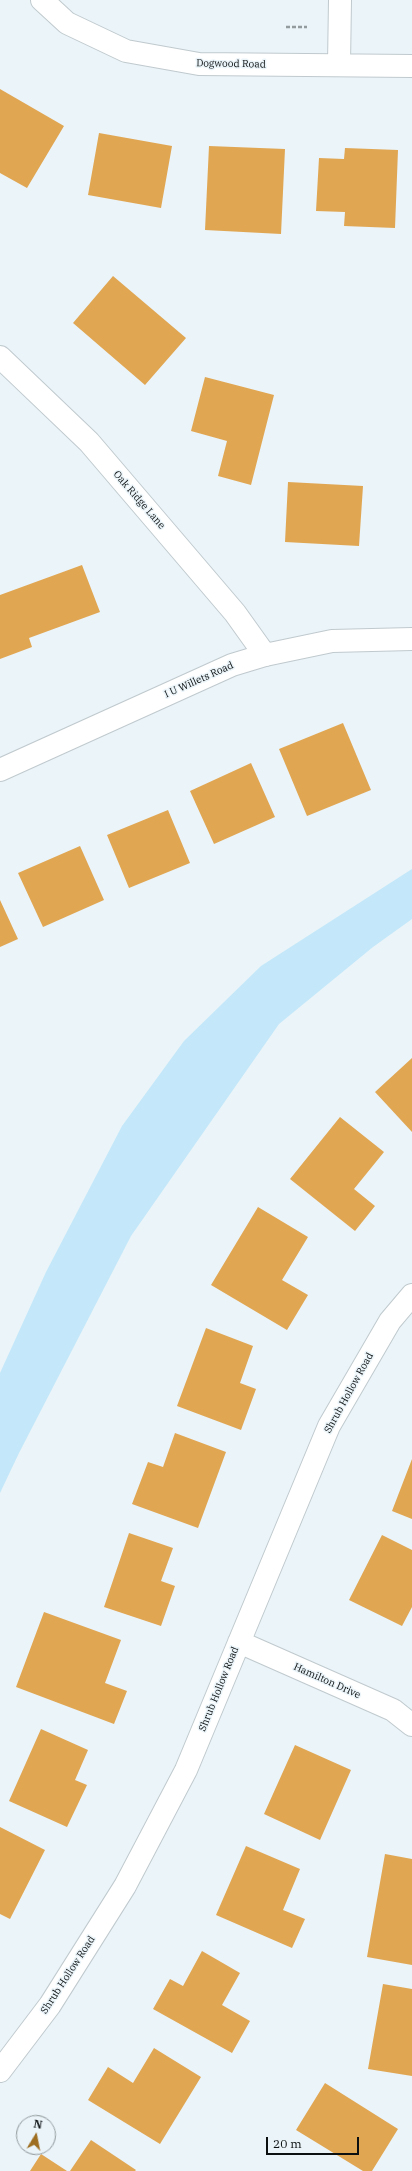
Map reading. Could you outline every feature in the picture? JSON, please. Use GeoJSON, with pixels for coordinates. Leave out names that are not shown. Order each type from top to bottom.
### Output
{"type":"FeatureCollection","features":[{"type":"Feature","properties":{"kind":"street","name":"Dogwood Road"},"geometry":{"type":"LineString","coordinates":[[42,0],[67,23],[126,51],[199,64],[339,64],[412,66]]}},
{"type":"Feature","properties":{"kind":"street"},"geometry":{"type":"LineString","coordinates":[[339,64],[340,0]]}},
{"type":"Feature","properties":{"kind":"street","name":"Oak Ridge Lane"},"geometry":{"type":"LineString","coordinates":[[0,357],[89,442],[225,602],[265,655]]}},
{"type":"Feature","properties":{"kind":"street","name":"I U Willets Road"},"geometry":{"type":"LineString","coordinates":[[0,770],[232,665],[265,655],[332,641],[412,639]]}},
{"type":"Feature","properties":{"kind":"street","name":"Shrub Hollow Road"},"geometry":{"type":"LineString","coordinates":[[0,2071],[50,2005],[125,1886],[186,1770],[329,1426],[390,1321],[412,1295]]}},
{"type":"Feature","properties":{"kind":"street","name":"Hamilton Drive"},"geometry":{"type":"LineString","coordinates":[[239,1642],[393,1710],[412,1724]]}},
{"type":"Feature","properties":{"kind":"path"},"geometry":{"type":"LineString","coordinates":[[286,27],[307,27]]}},
{"type":"Feature","properties":{"kind":"shaded area"},"geometry":{"type":"Polygon","coordinates":[[[412,869],[412,919],[373,947],[279,1024],[131,1236],[19,1453],[0,1493],[0,1373],[46,1272],[122,1126],[184,1041],[261,966],[412,869]]]}},
{"type":"Feature","properties":{"kind":"building"},"geometry":{"type":"Polygon","coordinates":[[[0,89],[64,126],[27,188],[0,173],[0,89]]]}},
{"type":"Feature","properties":{"kind":"building"},"geometry":{"type":"Polygon","coordinates":[[[99,133],[172,146],[161,208],[88,195],[99,133]]]}},
{"type":"Feature","properties":{"kind":"building"},"geometry":{"type":"Polygon","coordinates":[[[209,146],[285,149],[281,234],[205,230],[209,146]]]}},
{"type":"Feature","properties":{"kind":"building"},"geometry":{"type":"Polygon","coordinates":[[[345,148],[398,150],[395,228],[344,226],[345,212],[316,211],[319,158],[344,159],[345,148]]]}},
{"type":"Feature","properties":{"kind":"building"},"geometry":{"type":"Polygon","coordinates":[[[113,276],[186,338],[145,385],[73,323],[113,276]]]}},
{"type":"Feature","properties":{"kind":"building"},"geometry":{"type":"Polygon","coordinates":[[[205,377],[274,395],[251,485],[218,476],[227,441],[191,431],[205,377]]]}},
{"type":"Feature","properties":{"kind":"building"},"geometry":{"type":"Polygon","coordinates":[[[288,482],[363,486],[359,546],[285,542],[288,482]]]}},
{"type":"Feature","properties":{"kind":"building"},"geometry":{"type":"Polygon","coordinates":[[[82,565],[100,612],[29,638],[32,647],[0,659],[0,595],[82,565]]]}},
{"type":"Feature","properties":{"kind":"building"},"geometry":{"type":"Polygon","coordinates":[[[343,723],[371,790],[307,816],[279,749],[343,723]]]}},
{"type":"Feature","properties":{"kind":"building"},"geometry":{"type":"Polygon","coordinates":[[[251,763],[275,817],[214,844],[190,791],[251,763]]]}},
{"type":"Feature","properties":{"kind":"building"},"geometry":{"type":"Polygon","coordinates":[[[168,810],[190,863],[129,888],[107,835],[168,810]]]}},
{"type":"Feature","properties":{"kind":"building"},"geometry":{"type":"Polygon","coordinates":[[[80,846],[104,900],[43,927],[18,873],[80,846]]]}},
{"type":"Feature","properties":{"kind":"building"},"geometry":{"type":"Polygon","coordinates":[[[0,900],[18,939],[0,947],[0,900]]]}},
{"type":"Feature","properties":{"kind":"building"},"geometry":{"type":"Polygon","coordinates":[[[412,1058],[412,1132],[375,1092],[412,1058]]]}},
{"type":"Feature","properties":{"kind":"building"},"geometry":{"type":"Polygon","coordinates":[[[340,1117],[384,1152],[354,1189],[375,1206],[355,1231],[290,1179],[340,1117]]]}},
{"type":"Feature","properties":{"kind":"building"},"geometry":{"type":"Polygon","coordinates":[[[258,1207],[308,1237],[282,1280],[308,1295],[287,1330],[211,1285],[258,1207]]]}},
{"type":"Feature","properties":{"kind":"building"},"geometry":{"type":"Polygon","coordinates":[[[206,1328],[253,1346],[240,1383],[256,1389],[241,1430],[177,1406],[206,1328]]]}},
{"type":"Feature","properties":{"kind":"building"},"geometry":{"type":"Polygon","coordinates":[[[175,1433],[226,1452],[198,1528],[132,1504],[148,1462],[163,1467],[175,1433]]]}},
{"type":"Feature","properties":{"kind":"building"},"geometry":{"type":"Polygon","coordinates":[[[412,1459],[412,1519],[392,1511],[412,1459]]]}},
{"type":"Feature","properties":{"kind":"building"},"geometry":{"type":"Polygon","coordinates":[[[129,1533],[173,1548],[161,1581],[175,1586],[161,1626],[104,1607],[129,1533]]]}},
{"type":"Feature","properties":{"kind":"building"},"geometry":{"type":"Polygon","coordinates":[[[382,1535],[412,1550],[412,1607],[402,1626],[349,1600],[382,1535]]]}},
{"type":"Feature","properties":{"kind":"building"},"geometry":{"type":"Polygon","coordinates":[[[44,1612],[121,1640],[105,1683],[127,1691],[114,1724],[16,1687],[44,1612]]]}},
{"type":"Feature","properties":{"kind":"building"},"geometry":{"type":"Polygon","coordinates":[[[41,1729],[88,1750],[75,1780],[87,1785],[67,1827],[9,1801],[41,1729]]]}},
{"type":"Feature","properties":{"kind":"building"},"geometry":{"type":"Polygon","coordinates":[[[295,1745],[351,1770],[320,1840],[264,1814],[295,1745]]]}},
{"type":"Feature","properties":{"kind":"building"},"geometry":{"type":"Polygon","coordinates":[[[0,1827],[45,1850],[10,1919],[0,1914],[0,1827]]]}},
{"type":"Feature","properties":{"kind":"building"},"geometry":{"type":"Polygon","coordinates":[[[246,1846],[300,1869],[283,1910],[305,1919],[292,1948],[216,1915],[246,1846]]]}},
{"type":"Feature","properties":{"kind":"building"},"geometry":{"type":"Polygon","coordinates":[[[385,1854],[412,1859],[412,1965],[367,1957],[385,1854]]]}},
{"type":"Feature","properties":{"kind":"building"},"geometry":{"type":"Polygon","coordinates":[[[202,1951],[240,1973],[222,2005],[250,2021],[232,2053],[153,2009],[170,1979],[183,1986],[202,1951]]]}},
{"type":"Feature","properties":{"kind":"building"},"geometry":{"type":"Polygon","coordinates":[[[383,1984],[412,1989],[412,2076],[368,2069],[383,1984]]]}},
{"type":"Feature","properties":{"kind":"building"},"geometry":{"type":"Polygon","coordinates":[[[154,2048],[201,2077],[160,2144],[88,2100],[108,2067],[133,2083],[154,2048]]]}},
{"type":"Feature","properties":{"kind":"building"},"geometry":{"type":"Polygon","coordinates":[[[325,2083],[398,2129],[372,2171],[363,2171],[296,2130],[325,2083]]]}},
{"type":"Feature","properties":{"kind":"building"},"geometry":{"type":"Polygon","coordinates":[[[91,2140],[136,2170],[70,2171],[91,2140]]]}},
{"type":"Feature","properties":{"kind":"building"},"geometry":{"type":"Polygon","coordinates":[[[40,2155],[43,2155],[67,2171],[30,2171],[40,2155]]]}}]}
